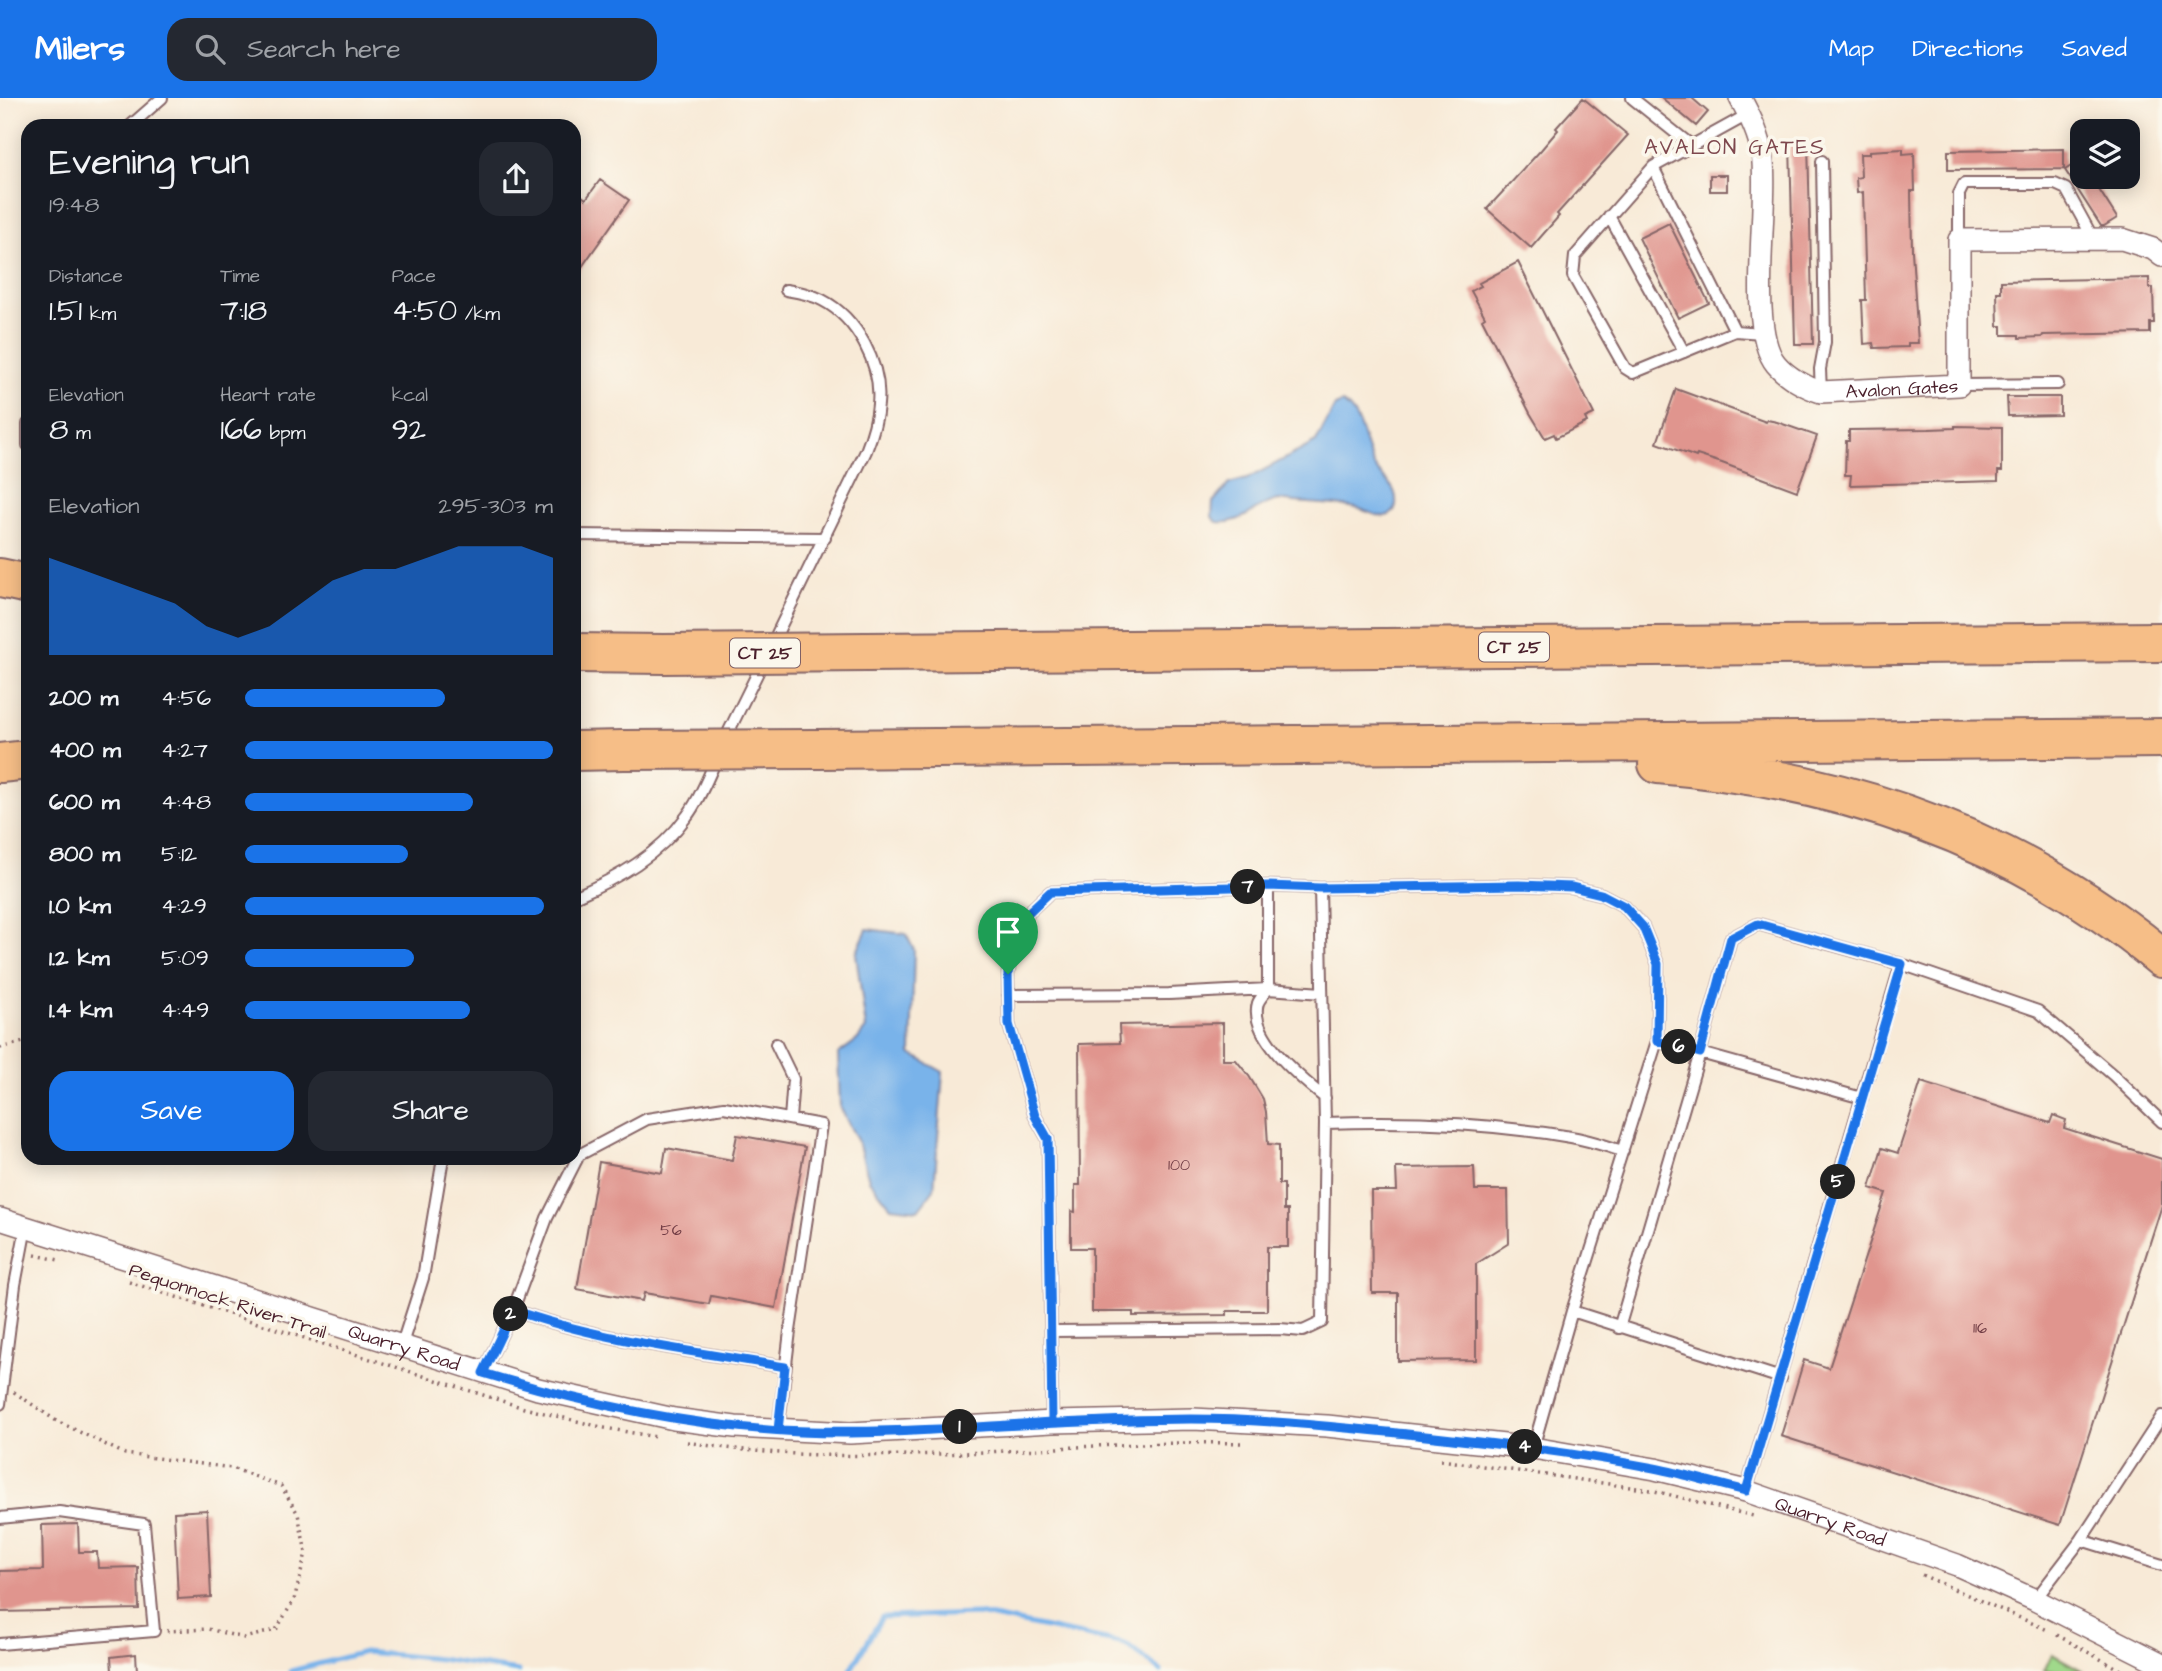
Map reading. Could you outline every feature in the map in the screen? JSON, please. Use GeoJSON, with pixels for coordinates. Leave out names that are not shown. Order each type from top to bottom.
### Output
{"type":"FeatureCollection","features":[{"type":"Feature","properties":{"kind":"highway"},"geometry":{"type":"LineString","coordinates":[[0,578],[21,582]]}},
{"type":"Feature","properties":{"kind":"highway"},"geometry":{"type":"LineString","coordinates":[[0,598],[21,602]]}},
{"type":"Feature","properties":{"kind":"highway"},"geometry":{"type":"LineString","coordinates":[[1898,644],[2162,625]]}},
{"type":"Feature","properties":{"kind":"highway","name":"CT 25"},"geometry":{"type":"LineString","coordinates":[[581,653],[2162,642]]}},
{"type":"Feature","properties":{"kind":"highway"},"geometry":{"type":"LineString","coordinates":[[581,751],[2162,738]]}},
{"type":"Feature","properties":{"kind":"highway"},"geometry":{"type":"LineString","coordinates":[[1409,744],[1723,770],[1782,779],[1847,794],[1945,828],[2017,862],[2089,903],[2162,958]]}},
{"type":"Feature","properties":{"kind":"highway"},"geometry":{"type":"LineString","coordinates":[[0,755],[21,757]]}},
{"type":"Feature","properties":{"kind":"highway"},"geometry":{"type":"LineString","coordinates":[[0,763],[21,759]]}},
{"type":"Feature","properties":{"kind":"street","name":"Avalon Gates"},"geometry":{"type":"LineString","coordinates":[[1745,106],[1762,152],[1762,332],[1775,363],[1805,387],[1821,392],[1959,385],[1959,240]]}},
{"type":"Feature","properties":{"kind":"street"},"geometry":{"type":"LineString","coordinates":[[1959,240],[2122,239],[2153,249],[2162,257]]}},
{"type":"Feature","properties":{"kind":"street","name":"Quarry Road"},"geometry":{"type":"LineString","coordinates":[[0,1219],[483,1373],[594,1403],[666,1418],[735,1427],[850,1433],[1052,1422],[1194,1419],[1327,1426],[1533,1448],[1655,1469],[1746,1491],[1957,1565],[2035,1600],[2162,1664]]}},
{"type":"Feature","properties":{"kind":"lane"},"geometry":{"type":"LineString","coordinates":[[139,119],[162,98]]}},
{"type":"Feature","properties":{"kind":"lane"},"geometry":{"type":"LineString","coordinates":[[1632,98],[1692,146]]}},
{"type":"Feature","properties":{"kind":"lane"},"geometry":{"type":"LineString","coordinates":[[1745,106],[1692,146],[1653,167],[1575,256],[1573,276],[1625,368],[1633,373],[1735,331],[1762,332]]}},
{"type":"Feature","properties":{"kind":"lane"},"geometry":{"type":"LineString","coordinates":[[1821,392],[1820,369],[1825,342],[1822,161]]}},
{"type":"Feature","properties":{"kind":"lane"},"geometry":{"type":"LineString","coordinates":[[1653,167],[1735,331]]}},
{"type":"Feature","properties":{"kind":"lane"},"geometry":{"type":"LineString","coordinates":[[1959,240],[1959,194],[1964,184],[2055,184],[2066,189],[2094,240]]}},
{"type":"Feature","properties":{"kind":"lane"},"geometry":{"type":"LineString","coordinates":[[1609,216],[1684,352]]}},
{"type":"Feature","properties":{"kind":"lane"},"geometry":{"type":"LineString","coordinates":[[581,894],[633,867],[656,849],[688,815],[825,538],[874,428],[879,402],[878,385],[874,364],[864,344],[845,316],[823,300],[808,293],[786,290]]}},
{"type":"Feature","properties":{"kind":"lane"},"geometry":{"type":"LineString","coordinates":[[1959,385],[2059,384]]}},
{"type":"Feature","properties":{"kind":"lane"},"geometry":{"type":"LineString","coordinates":[[581,535],[825,538]]}},
{"type":"Feature","properties":{"kind":"lane"},"geometry":{"type":"LineString","coordinates":[[1268,886],[1268,989],[1258,1003],[1258,1020],[1274,1052],[1295,1074],[1325,1098]]}},
{"type":"Feature","properties":{"kind":"lane"},"geometry":{"type":"LineString","coordinates":[[1052,1422],[1048,1139],[1035,1116],[1009,1024],[1008,974],[1016,924],[1050,892],[1268,886],[1572,887],[1601,894],[1624,906],[1643,927],[1658,964],[1657,1041],[1572,1311],[1533,1448]]}},
{"type":"Feature","properties":{"kind":"lane"},"geometry":{"type":"LineString","coordinates":[[1052,1331],[1303,1331],[1322,1322],[1325,1098],[1320,888]]}},
{"type":"Feature","properties":{"kind":"lane"},"geometry":{"type":"LineString","coordinates":[[1619,1328],[1731,938],[1758,924],[1902,964],[2038,1011],[2162,1122]]}},
{"type":"Feature","properties":{"kind":"lane"},"geometry":{"type":"LineString","coordinates":[[1746,1491],[1902,964]]}},
{"type":"Feature","properties":{"kind":"lane"},"geometry":{"type":"LineString","coordinates":[[1008,995],[1169,994],[1268,989],[1322,993]]}},
{"type":"Feature","properties":{"kind":"lane"},"geometry":{"type":"LineString","coordinates":[[1657,1041],[1862,1098]]}},
{"type":"Feature","properties":{"kind":"lane"},"geometry":{"type":"LineString","coordinates":[[776,1044],[793,1079],[790,1119]]}},
{"type":"Feature","properties":{"kind":"lane"},"geometry":{"type":"LineString","coordinates":[[581,1154],[647,1119],[724,1107],[821,1125],[778,1430]]}},
{"type":"Feature","properties":{"kind":"lane"},"geometry":{"type":"LineString","coordinates":[[1325,1123],[1423,1122],[1523,1130],[1574,1137],[1623,1151]]}},
{"type":"Feature","properties":{"kind":"lane"},"geometry":{"type":"LineString","coordinates":[[401,1347],[423,1278],[442,1165]]}},
{"type":"Feature","properties":{"kind":"lane"},"geometry":{"type":"LineString","coordinates":[[483,1373],[513,1310],[547,1218],[574,1165]]}},
{"type":"Feature","properties":{"kind":"lane"},"geometry":{"type":"LineString","coordinates":[[0,1404],[15,1285],[26,1227]]}},
{"type":"Feature","properties":{"kind":"lane"},"geometry":{"type":"LineString","coordinates":[[513,1310],[548,1322],[785,1367]]}},
{"type":"Feature","properties":{"kind":"lane"},"geometry":{"type":"LineString","coordinates":[[1572,1311],[1781,1378]]}},
{"type":"Feature","properties":{"kind":"lane"},"geometry":{"type":"LineString","coordinates":[[2035,1600],[2081,1539],[2162,1416]]}},
{"type":"Feature","properties":{"kind":"lane"},"geometry":{"type":"LineString","coordinates":[[0,1518],[60,1513],[144,1524],[154,1631],[0,1644]]}},
{"type":"Feature","properties":{"kind":"lane"},"geometry":{"type":"LineString","coordinates":[[2081,1539],[2162,1566]]}},
{"type":"Feature","properties":{"kind":"path"},"geometry":{"type":"LineString","coordinates":[[0,1048],[21,1043]]}},
{"type":"Feature","properties":{"kind":"path"},"geometry":{"type":"LineString","coordinates":[[22,1252],[63,1261]]}},
{"type":"Feature","properties":{"kind":"path","name":"Pequonnock River Trail"},"geometry":{"type":"LineString","coordinates":[[125,1281],[524,1408],[605,1428],[657,1437]]}},
{"type":"Feature","properties":{"kind":"path"},"geometry":{"type":"LineString","coordinates":[[3,1385],[55,1420],[125,1454],[232,1468],[281,1486],[298,1514],[306,1553],[293,1600],[276,1630],[244,1638],[208,1629],[154,1631]]}},
{"type":"Feature","properties":{"kind":"path"},"geometry":{"type":"LineString","coordinates":[[683,1441],[722,1448],[847,1457],[1175,1441],[1244,1443]]}},
{"type":"Feature","properties":{"kind":"path"},"geometry":{"type":"LineString","coordinates":[[1437,1459],[1651,1490],[1769,1520]]}},
{"type":"Feature","properties":{"kind":"path"},"geometry":{"type":"LineString","coordinates":[[1912,1572],[2054,1633],[2122,1671]]}},
{"type":"Feature","properties":{"kind":"green space"},"geometry":{"type":"Polygon","coordinates":[[[2052,1654],[2083,1671],[2044,1671],[2052,1654]]]}},
{"type":"Feature","properties":{"kind":"water"},"geometry":{"type":"Polygon","coordinates":[[[1342,403],[1354,414],[1375,468],[1393,489],[1396,503],[1393,512],[1380,516],[1350,507],[1279,500],[1235,520],[1217,522],[1212,517],[1213,502],[1229,484],[1247,479],[1316,442],[1335,406],[1342,403]]]}},
{"type":"Feature","properties":{"kind":"water"},"geometry":{"type":"Polygon","coordinates":[[[867,929],[906,934],[914,950],[911,1054],[943,1072],[934,1189],[918,1210],[891,1207],[869,1180],[858,1142],[840,1107],[838,1054],[857,1040],[866,1028],[856,954],[867,929]]]}},
{"type":"Feature","properties":{"kind":"building"},"geometry":{"type":"Polygon","coordinates":[[[1583,98],[1628,135],[1557,214],[1559,216],[1531,248],[1487,209],[1541,150],[1558,130],[1556,128],[1583,98]]]}},
{"type":"Feature","properties":{"kind":"building"},"geometry":{"type":"Polygon","coordinates":[[[1662,98],[1692,98],[1708,112],[1696,126],[1662,98]]]}},
{"type":"Feature","properties":{"kind":"building"},"geometry":{"type":"Polygon","coordinates":[[[1808,142],[1813,344],[1795,344],[1790,143],[1808,142]]]}},
{"type":"Feature","properties":{"kind":"building"},"geometry":{"type":"Polygon","coordinates":[[[1903,149],[1903,154],[1914,153],[1915,191],[1911,191],[1912,251],[1918,343],[1908,343],[1908,347],[1874,348],[1873,343],[1864,344],[1862,300],[1866,300],[1863,192],[1857,193],[1856,178],[1861,177],[1860,154],[1903,149]]]}},
{"type":"Feature","properties":{"kind":"building"},"geometry":{"type":"Polygon","coordinates":[[[2064,149],[2064,169],[1948,170],[1948,151],[2064,149]]]}},
{"type":"Feature","properties":{"kind":"building"},"geometry":{"type":"Polygon","coordinates":[[[1710,175],[1727,175],[1727,191],[1710,191],[1710,175]]]}},
{"type":"Feature","properties":{"kind":"building"},"geometry":{"type":"Polygon","coordinates":[[[600,180],[629,200],[581,268],[581,195],[586,199],[600,180]]]}},
{"type":"Feature","properties":{"kind":"building"},"geometry":{"type":"Polygon","coordinates":[[[2077,189],[2099,189],[2117,218],[2101,226],[2077,189]]]}},
{"type":"Feature","properties":{"kind":"building"},"geometry":{"type":"Polygon","coordinates":[[[1669,223],[1709,303],[1678,318],[1639,238],[1669,223]]]}},
{"type":"Feature","properties":{"kind":"building"},"geometry":{"type":"Polygon","coordinates":[[[1518,262],[1594,414],[1585,418],[1587,422],[1556,438],[1554,434],[1545,438],[1530,413],[1482,319],[1485,317],[1471,291],[1481,286],[1479,283],[1518,262]]]}},
{"type":"Feature","properties":{"kind":"building"},"geometry":{"type":"Polygon","coordinates":[[[2149,278],[2149,288],[2153,288],[2154,323],[2150,323],[2150,333],[2019,338],[2019,335],[2002,335],[2002,326],[1998,326],[1997,292],[2001,292],[2001,281],[2149,278]]]}},
{"type":"Feature","properties":{"kind":"building"},"geometry":{"type":"Polygon","coordinates":[[[1676,389],[1766,422],[1777,422],[1817,436],[1797,491],[1722,463],[1657,443],[1676,389]]]}},
{"type":"Feature","properties":{"kind":"building"},"geometry":{"type":"Polygon","coordinates":[[[2007,397],[2060,397],[2060,415],[2008,416],[2007,397]]]}},
{"type":"Feature","properties":{"kind":"building"},"geometry":{"type":"Polygon","coordinates":[[[2002,427],[2002,471],[1998,471],[1998,481],[1850,485],[1851,475],[1845,475],[1849,430],[2002,427]]]}},
{"type":"Feature","properties":{"kind":"building"},"geometry":{"type":"Polygon","coordinates":[[[1223,1023],[1223,1060],[1236,1060],[1249,1076],[1263,1099],[1268,1144],[1279,1145],[1279,1184],[1284,1184],[1284,1210],[1288,1210],[1288,1247],[1267,1247],[1267,1311],[1227,1311],[1227,1315],[1133,1316],[1133,1312],[1092,1312],[1092,1248],[1071,1248],[1071,1211],[1075,1212],[1075,1185],[1080,1185],[1079,1044],[1120,1043],[1119,1025],[1223,1023]]]}},
{"type":"Feature","properties":{"kind":"building"},"geometry":{"type":"Polygon","coordinates":[[[1921,1082],[2050,1123],[2053,1115],[2066,1120],[2064,1128],[2162,1159],[2162,1205],[2060,1525],[1781,1436],[1804,1360],[1829,1368],[1886,1193],[1870,1188],[1882,1148],[1898,1153],[1921,1082]]]}},
{"type":"Feature","properties":{"kind":"building"},"geometry":{"type":"Polygon","coordinates":[[[737,1135],[805,1147],[776,1308],[711,1296],[709,1304],[644,1293],[642,1301],[577,1289],[599,1162],[662,1173],[666,1148],[732,1160],[737,1135]]]}},
{"type":"Feature","properties":{"kind":"building"},"geometry":{"type":"Polygon","coordinates":[[[1474,1167],[1475,1190],[1508,1190],[1509,1243],[1476,1264],[1476,1360],[1398,1361],[1398,1293],[1372,1293],[1371,1191],[1397,1191],[1396,1168],[1474,1167]]]}},
{"type":"Feature","properties":{"kind":"building"},"geometry":{"type":"Polygon","coordinates":[[[207,1510],[211,1597],[178,1599],[174,1512],[207,1510]]]}},
{"type":"Feature","properties":{"kind":"building"},"geometry":{"type":"Polygon","coordinates":[[[78,1524],[79,1552],[97,1552],[98,1568],[138,1567],[139,1609],[0,1612],[0,1571],[43,1570],[42,1525],[78,1524]]]}},
{"type":"Feature","properties":{"kind":"building"},"geometry":{"type":"Polygon","coordinates":[[[136,1654],[137,1671],[112,1671],[111,1657],[136,1654]]]}},
{"type":"Feature","properties":{"kind":"waterway"},"geometry":{"type":"LineString","coordinates":[[850,1671],[882,1617],[978,1614],[1125,1644],[1161,1671]]}},
{"type":"Feature","properties":{"kind":"waterway"},"geometry":{"type":"LineString","coordinates":[[291,1671],[364,1652],[440,1659],[518,1671]]}},
{"type":"Feature","properties":{"kind":"district","name":"AVALON GATES"},"geometry":{"type":"Point","coordinates":[1735,147]}},
{"type":"Feature","properties":{"kind":"route"},"geometry":{"type":"LineString","coordinates":[[1008,974],[1009,1024],[1020,1070],[1035,1116],[1048,1139],[1052,1422],[850,1433],[778,1430],[735,1427],[674,1419],[594,1403],[483,1373],[513,1310],[548,1322],[785,1367],[778,1430],[850,1433],[951,1427],[1052,1422],[1194,1419],[1327,1426],[1533,1448],[1655,1469],[1746,1491],[1902,964],[1758,924],[1731,938],[1700,1053],[1657,1041],[1658,964],[1643,927],[1624,906],[1601,894],[1572,887],[1268,886],[1166,891],[1050,892],[1016,924],[1008,974]]}}]}
